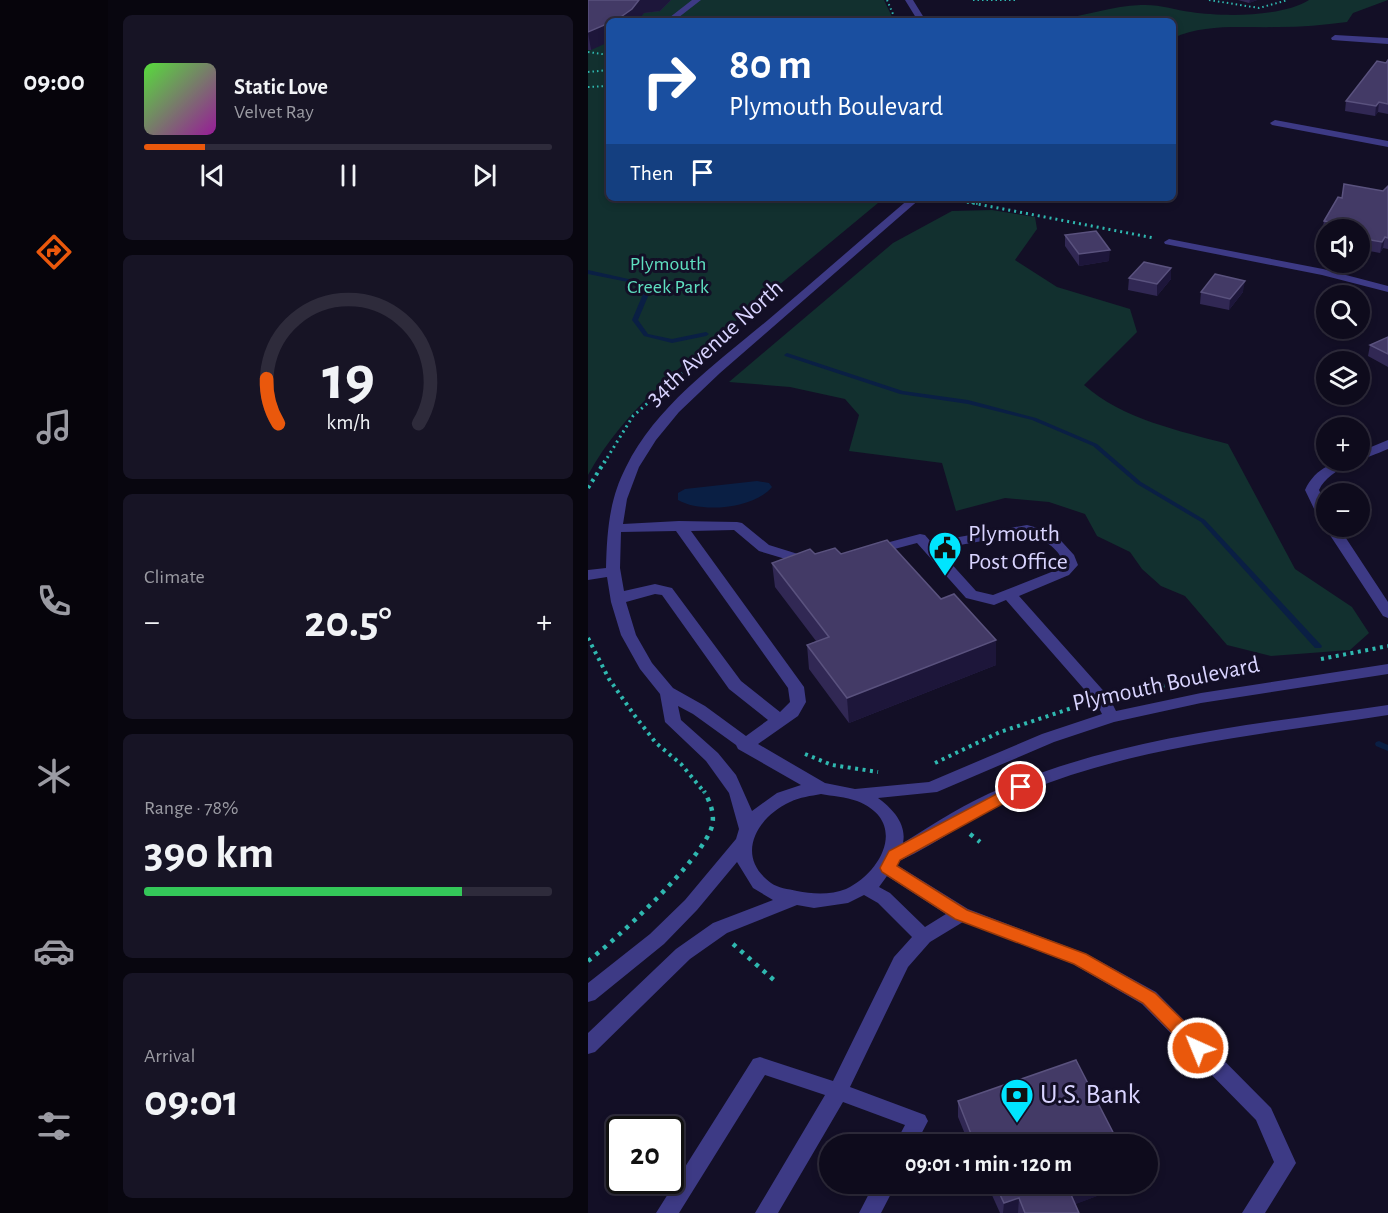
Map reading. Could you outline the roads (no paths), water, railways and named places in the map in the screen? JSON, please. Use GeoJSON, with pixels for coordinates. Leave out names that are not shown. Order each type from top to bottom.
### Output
{"type":"FeatureCollection","features":[{"type":"Feature","properties":{"kind":"street"},"geometry":{"type":"LineString","coordinates":[[673,18],[697,0]]}},
{"type":"Feature","properties":{"kind":"street"},"geometry":{"type":"LineString","coordinates":[[909,0],[920,18]]}},
{"type":"Feature","properties":{"kind":"street"},"geometry":{"type":"LineString","coordinates":[[1335,38],[1388,41]]}},
{"type":"Feature","properties":{"kind":"street"},"geometry":{"type":"LineString","coordinates":[[1275,123],[1388,144]]}},
{"type":"Feature","properties":{"kind":"street","name":"34th Avenue North"},"geometry":{"type":"LineString","coordinates":[[746,835],[744,808],[733,781],[718,760],[673,722],[668,694],[635,647],[618,597],[614,571],[611,549],[616,509],[638,457],[679,404],[913,201]]}},
{"type":"Feature","properties":{"kind":"street"},"geometry":{"type":"LineString","coordinates":[[1170,242],[1323,272],[1388,290]]}},
{"type":"Feature","properties":{"kind":"street"},"geometry":{"type":"LineString","coordinates":[[1370,452],[1388,444]]}},
{"type":"Feature","properties":{"kind":"street"},"geometry":{"type":"LineString","coordinates":[[1316,498],[1312,490],[1315,481],[1327,471]]}},
{"type":"Feature","properties":{"kind":"street"},"geometry":{"type":"LineString","coordinates":[[680,525],[796,687],[798,702],[792,712],[744,745]]}},
{"type":"Feature","properties":{"kind":"street"},"geometry":{"type":"LineString","coordinates":[[613,528],[680,525],[737,526],[764,548],[820,566]]}},
{"type":"Feature","properties":{"kind":"street"},"geometry":{"type":"LineString","coordinates":[[854,556],[920,538],[928,547],[972,595],[994,600],[1064,572],[1071,565],[1070,558],[1048,535],[1027,529],[928,547]]}},
{"type":"Feature","properties":{"kind":"street"},"geometry":{"type":"LineString","coordinates":[[1338,537],[1388,613]]}},
{"type":"Feature","properties":{"kind":"street"},"geometry":{"type":"LineString","coordinates":[[588,575],[614,571]]}},
{"type":"Feature","properties":{"kind":"street"},"geometry":{"type":"LineString","coordinates":[[618,597],[655,589],[667,591],[735,686],[780,721]]}},
{"type":"Feature","properties":{"kind":"street"},"geometry":{"type":"LineString","coordinates":[[1009,594],[1103,701],[1112,717]]}},
{"type":"Feature","properties":{"kind":"street","name":"Plymouth Boulevard"},"geometry":{"type":"LineString","coordinates":[[858,794],[931,788],[1048,738],[1112,717],[1201,698],[1388,669]]}},
{"type":"Feature","properties":{"kind":"street","name":"34th Avenue North"},"geometry":{"type":"LineString","coordinates":[[668,694],[696,709],[744,745],[821,788]]}},
{"type":"Feature","properties":{"kind":"street"},"geometry":{"type":"LineString","coordinates":[[746,835],[745,863],[754,879],[770,892],[791,900],[806,902],[837,900],[866,888],[891,862],[1021,787],[1106,759],[1146,749],[1388,710]]}},
{"type":"Feature","properties":{"kind":"street"},"geometry":{"type":"LineString","coordinates":[[588,994],[664,932],[691,905],[746,835],[759,814],[775,802],[795,793],[821,788],[858,794],[877,804],[891,819],[897,837],[891,862]]}},
{"type":"Feature","properties":{"kind":"street"},"geometry":{"type":"LineString","coordinates":[[891,862],[961,914],[1080,959],[1149,998],[1264,1114],[1285,1164],[1253,1213]]}},
{"type":"Feature","properties":{"kind":"street"},"geometry":{"type":"LineString","coordinates":[[866,888],[884,898],[923,937]]}},
{"type":"Feature","properties":{"kind":"street"},"geometry":{"type":"LineString","coordinates":[[588,1046],[683,954],[720,928],[791,900]]}},
{"type":"Feature","properties":{"kind":"street"},"geometry":{"type":"LineString","coordinates":[[766,1213],[838,1091],[901,962],[923,937],[961,914]]}},
{"type":"Feature","properties":{"kind":"street"},"geometry":{"type":"LineString","coordinates":[[667,1213],[760,1065],[918,1121],[911,1134]]}},
{"type":"Feature","properties":{"kind":"street"},"geometry":{"type":"LineString","coordinates":[[870,1213],[880,1194]]}},
{"type":"Feature","properties":{"kind":"water"},"geometry":{"type":"Polygon","coordinates":[[[757,481],[769,483],[772,487],[754,500],[741,504],[714,508],[700,507],[678,500],[678,493],[685,489],[757,481]]]}},
{"type":"Feature","properties":{"kind":"waterway"},"geometry":{"type":"LineString","coordinates":[[588,272],[640,283],[646,294],[635,320],[646,335],[672,341],[706,334]]}},
{"type":"Feature","properties":{"kind":"waterway"},"geometry":{"type":"LineString","coordinates":[[787,355],[902,393],[968,402],[1034,419],[1095,445],[1139,483],[1203,521],[1318,646]]}},
{"type":"Feature","properties":{"kind":"waterway"},"geometry":{"type":"LineString","coordinates":[[1379,744],[1388,748]]}},
{"type":"Feature","properties":{"kind":"place","name":"Plymouth Post Office"},"geometry":{"type":"Point","coordinates":[945,577]}},
{"type":"Feature","properties":{"kind":"place","name":"U.S. Bank"},"geometry":{"type":"Point","coordinates":[1017,1124]}},
{"type":"Feature","properties":{"kind":"park label","name":"Plymouth Creek Park"},"geometry":{"type":"Point","coordinates":[668,276]}}]}
